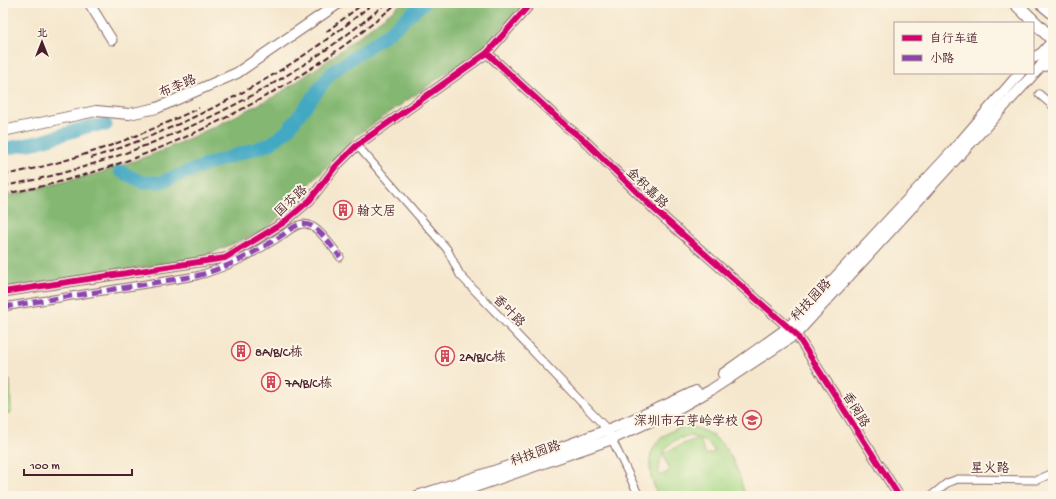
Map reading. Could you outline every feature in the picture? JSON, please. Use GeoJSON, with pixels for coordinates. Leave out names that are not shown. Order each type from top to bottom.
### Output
{"type":"FeatureCollection","features":[{"type":"Feature","properties":{"kind":"main road","name":"布李路"},"geometry":{"type":"LineString","coordinates":[[3,131],[96,111],[129,114],[157,108],[237,73],[339,3]]}},
{"type":"Feature","properties":{"kind":"main road"},"geometry":{"type":"LineString","coordinates":[[1041,3],[1053,14]]}},
{"type":"Feature","properties":{"kind":"main road"},"geometry":{"type":"LineString","coordinates":[[1021,5],[1026,22]]}},
{"type":"Feature","properties":{"kind":"main road"},"geometry":{"type":"LineString","coordinates":[[1021,5],[1053,40],[1042,53],[1034,57]]}},
{"type":"Feature","properties":{"kind":"main road","name":"科技园路"},"geometry":{"type":"LineString","coordinates":[[1034,73],[1053,49]]}},
{"type":"Feature","properties":{"kind":"main road"},"geometry":{"type":"LineString","coordinates":[[1041,66],[1053,65]]}},
{"type":"Feature","properties":{"kind":"main road","name":"科技园路"},"geometry":{"type":"LineString","coordinates":[[417,496],[499,470],[657,410],[700,390],[792,331],[1019,74]]}},
{"type":"Feature","properties":{"kind":"main road","name":"科技园路"},"geometry":{"type":"LineString","coordinates":[[449,496],[612,438],[677,409],[711,390],[792,331],[1033,74]]}},
{"type":"Feature","properties":{"kind":"street"},"geometry":{"type":"LineString","coordinates":[[89,3],[112,40]]}},
{"type":"Feature","properties":{"kind":"street","name":"国芬路"},"geometry":{"type":"LineString","coordinates":[[3,292],[225,258],[283,223],[310,200],[336,166],[357,145],[487,53],[531,3]]}},
{"type":"Feature","properties":{"kind":"street","name":"金积嘉路"},"geometry":{"type":"LineString","coordinates":[[487,53],[567,127],[584,140],[655,210],[792,331]]}},
{"type":"Feature","properties":{"kind":"street"},"geometry":{"type":"LineString","coordinates":[[1039,94],[1053,106]]}},
{"type":"Feature","properties":{"kind":"street","name":"香叶路"},"geometry":{"type":"LineString","coordinates":[[357,145],[447,249],[460,275],[607,429],[639,496]]}},
{"type":"Feature","properties":{"kind":"street"},"geometry":{"type":"LineString","coordinates":[[3,307],[166,281],[223,268],[252,254],[293,228],[304,223],[313,226],[340,257]]}},
{"type":"Feature","properties":{"kind":"street","name":"香阅路"},"geometry":{"type":"LineString","coordinates":[[792,331],[899,496]]}},
{"type":"Feature","properties":{"kind":"street","name":"星火路"},"geometry":{"type":"LineString","coordinates":[[931,496],[947,483],[958,479],[1037,480],[1053,473]]}},
{"type":"Feature","properties":{"kind":"green space"},"geometry":{"type":"Polygon","coordinates":[[[402,3],[524,3],[488,44],[356,136],[267,229],[198,259],[3,288],[3,197],[103,172],[159,152],[216,126],[277,95],[324,63],[402,3]]]}},
{"type":"Feature","properties":{"kind":"green space"},"geometry":{"type":"Polygon","coordinates":[[[3,380],[10,380],[11,413],[3,413],[3,380]]]}},
{"type":"Feature","properties":{"kind":"green space"},"geometry":{"type":"Polygon","coordinates":[[[683,426],[697,428],[718,440],[732,459],[742,483],[745,496],[735,496],[734,493],[726,496],[658,496],[653,484],[651,473],[651,454],[655,445],[671,431],[683,426]],[[689,436],[681,438],[665,449],[663,453],[698,438],[689,436]],[[699,438],[706,455],[715,452],[709,443],[699,438]],[[663,453],[660,461],[659,476],[670,471],[663,453]]]}},
{"type":"Feature","properties":{"kind":"waterway"},"geometry":{"type":"LineString","coordinates":[[120,171],[142,182],[161,182],[208,164],[270,144],[287,131],[331,73],[387,34],[424,3]]}},
{"type":"Feature","properties":{"kind":"waterway"},"geometry":{"type":"LineString","coordinates":[[3,149],[39,142],[90,126],[106,125]]}},
{"type":"Feature","properties":{"kind":"railway"},"geometry":{"type":"LineString","coordinates":[[326,32],[364,3]]}},
{"type":"Feature","properties":{"kind":"railway"},"geometry":{"type":"LineString","coordinates":[[91,158],[166,130],[240,94],[309,52],[373,3]]}},
{"type":"Feature","properties":{"kind":"railway"},"geometry":{"type":"LineString","coordinates":[[3,186],[53,175],[104,160],[156,141],[206,119],[256,93],[303,65],[346,35],[386,3]]}},
{"type":"Feature","properties":{"kind":"railway"},"geometry":{"type":"LineString","coordinates":[[3,194],[55,183],[108,167],[160,148],[212,124],[263,98],[311,68],[356,37],[397,3]]}},
{"type":"Feature","properties":{"kind":"railway"},"geometry":{"type":"LineString","coordinates":[[3,175],[53,164],[103,148],[199,108]]}},
{"type":"Feature","properties":{"kind":"marked path"},"geometry":{"type":"LineString","coordinates":[[3,307],[196,276],[242,259],[294,227],[302,224],[310,225],[320,232],[340,257]]}},
{"type":"Feature","properties":{"kind":"cycle path"},"geometry":{"type":"LineString","coordinates":[[3,292],[225,258],[283,223],[310,200],[336,166],[357,145],[487,53],[531,3]]}},
{"type":"Feature","properties":{"kind":"cycle path"},"geometry":{"type":"LineString","coordinates":[[487,53],[567,127],[584,140],[655,210],[796,334],[899,496]]}},
{"type":"Feature","properties":{"kind":"place","name":"翰文居"},"geometry":{"type":"Point","coordinates":[343,210]}},
{"type":"Feature","properties":{"kind":"place","name":"8A/B/C栋"},"geometry":{"type":"Point","coordinates":[241,351]}},
{"type":"Feature","properties":{"kind":"place","name":"2A/B/C栋"},"geometry":{"type":"Point","coordinates":[445,356]}},
{"type":"Feature","properties":{"kind":"place","name":"7A/B/C栋"},"geometry":{"type":"Point","coordinates":[271,382]}},
{"type":"Feature","properties":{"kind":"place","name":"深圳市石芽岭学校"},"geometry":{"type":"Point","coordinates":[752,420]}}]}
